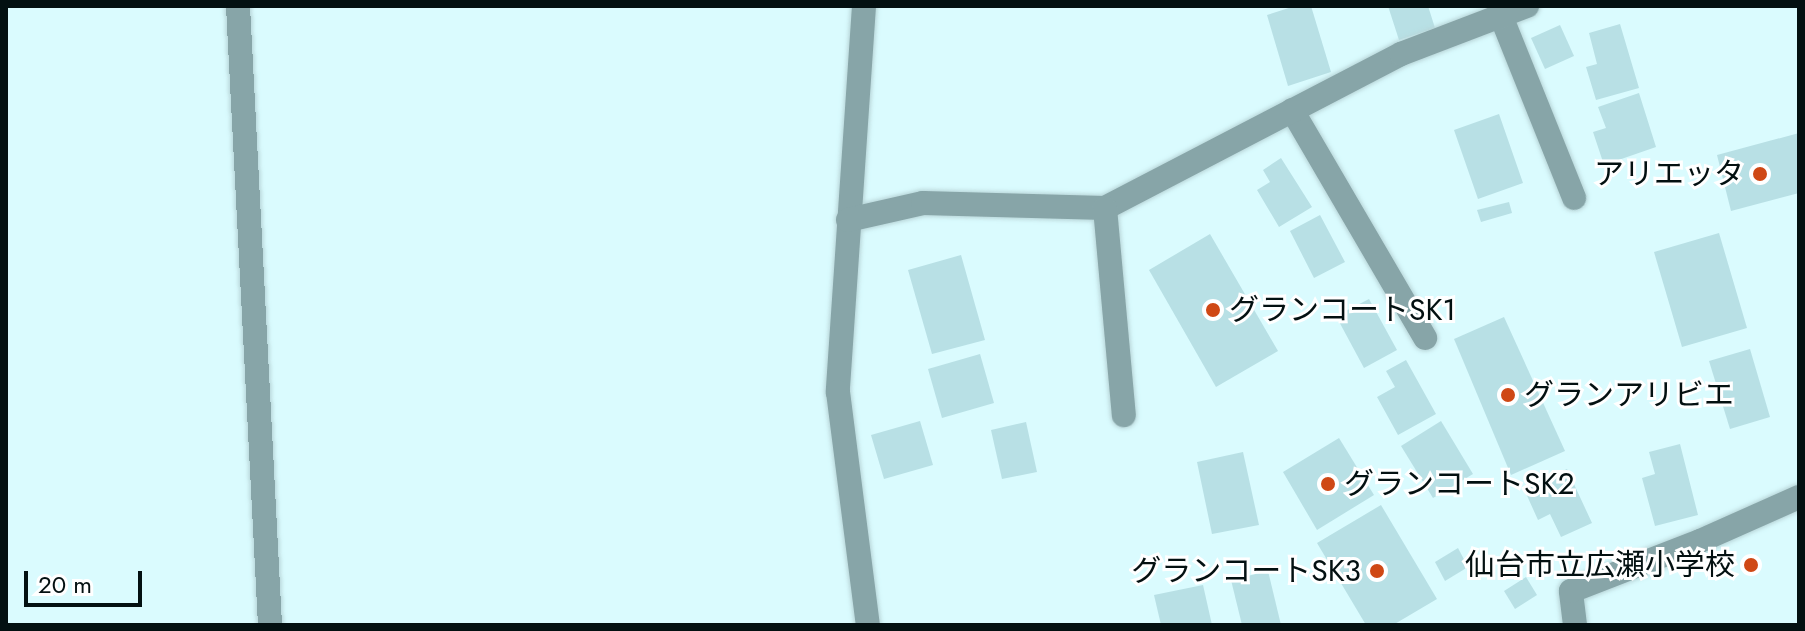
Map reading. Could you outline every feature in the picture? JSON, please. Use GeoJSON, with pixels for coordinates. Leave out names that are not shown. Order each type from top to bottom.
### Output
{"type":"FeatureCollection","features":[{"type":"Feature","properties":{"kind":"street"},"geometry":{"type":"LineString","coordinates":[[238,6],[270,625]]}},
{"type":"Feature","properties":{"kind":"street"},"geometry":{"type":"LineString","coordinates":[[864,6],[838,392],[868,625]]}},
{"type":"Feature","properties":{"kind":"street"},"geometry":{"type":"LineString","coordinates":[[848,220],[923,203],[1105,208],[1401,54],[1527,6]]}},
{"type":"Feature","properties":{"kind":"street"},"geometry":{"type":"LineString","coordinates":[[1501,16],[1574,198]]}},
{"type":"Feature","properties":{"kind":"street"},"geometry":{"type":"LineString","coordinates":[[1292,110],[1425,338]]}},
{"type":"Feature","properties":{"kind":"street"},"geometry":{"type":"LineString","coordinates":[[1105,208],[1124,415]]}},
{"type":"Feature","properties":{"kind":"street"},"geometry":{"type":"LineString","coordinates":[[1575,625],[1571,591],[1700,541],[1799,497]]}},
{"type":"Feature","properties":{"kind":"building"},"geometry":{"type":"Polygon","coordinates":[[[1295,6],[1311,6],[1331,72],[1288,86],[1267,15],[1295,6]]]}},
{"type":"Feature","properties":{"kind":"building"},"geometry":{"type":"Polygon","coordinates":[[[1388,6],[1428,6],[1435,28],[1399,40],[1388,6]]]}},
{"type":"Feature","properties":{"kind":"building"},"geometry":{"type":"Polygon","coordinates":[[[1620,24],[1639,88],[1596,100],[1586,67],[1597,64],[1589,33],[1620,24]]]}},
{"type":"Feature","properties":{"kind":"building"},"geometry":{"type":"Polygon","coordinates":[[[1560,25],[1574,56],[1545,69],[1531,38],[1560,25]]]}},
{"type":"Feature","properties":{"kind":"building"},"geometry":{"type":"Polygon","coordinates":[[[1639,93],[1656,147],[1604,165],[1593,132],[1606,128],[1598,107],[1639,93]]]}},
{"type":"Feature","properties":{"kind":"building"},"geometry":{"type":"Polygon","coordinates":[[[1499,114],[1523,183],[1478,199],[1454,130],[1499,114]]]}},
{"type":"Feature","properties":{"kind":"building","name":"アリエッタ"},"geometry":{"type":"Polygon","coordinates":[[[1799,133],[1799,193],[1731,211],[1717,155],[1799,133]]]}},
{"type":"Feature","properties":{"kind":"building"},"geometry":{"type":"Polygon","coordinates":[[[1281,158],[1312,207],[1279,227],[1257,190],[1270,182],[1263,170],[1281,158]]]}},
{"type":"Feature","properties":{"kind":"building"},"geometry":{"type":"Polygon","coordinates":[[[1509,202],[1512,213],[1481,222],[1477,210],[1509,202]]]}},
{"type":"Feature","properties":{"kind":"building"},"geometry":{"type":"Polygon","coordinates":[[[1320,215],[1345,262],[1314,278],[1290,231],[1320,215]]]}},
{"type":"Feature","properties":{"kind":"building"},"geometry":{"type":"Polygon","coordinates":[[[1719,233],[1747,328],[1682,347],[1654,252],[1719,233]]]}},
{"type":"Feature","properties":{"kind":"building","name":"グランコートSK1"},"geometry":{"type":"Polygon","coordinates":[[[1210,234],[1278,351],[1216,387],[1149,270],[1210,234]]]}},
{"type":"Feature","properties":{"kind":"building"},"geometry":{"type":"Polygon","coordinates":[[[961,255],[985,340],[932,354],[908,270],[961,255]]]}},
{"type":"Feature","properties":{"kind":"building"},"geometry":{"type":"Polygon","coordinates":[[[1369,299],[1397,350],[1364,368],[1336,316],[1369,299]]]}},
{"type":"Feature","properties":{"kind":"building","name":"グランアリビエ"},"geometry":{"type":"Polygon","coordinates":[[[1504,317],[1565,451],[1511,475],[1454,339],[1504,317]]]}},
{"type":"Feature","properties":{"kind":"building"},"geometry":{"type":"Polygon","coordinates":[[[1750,349],[1770,417],[1730,429],[1709,361],[1750,349]]]}},
{"type":"Feature","properties":{"kind":"building"},"geometry":{"type":"Polygon","coordinates":[[[980,354],[994,403],[942,418],[928,369],[980,354]]]}},
{"type":"Feature","properties":{"kind":"building"},"geometry":{"type":"Polygon","coordinates":[[[1406,360],[1436,414],[1398,435],[1377,397],[1395,387],[1386,371],[1406,360]]]}},
{"type":"Feature","properties":{"kind":"building"},"geometry":{"type":"Polygon","coordinates":[[[920,421],[933,465],[884,479],[871,435],[920,421]]]}},
{"type":"Feature","properties":{"kind":"building"},"geometry":{"type":"Polygon","coordinates":[[[1441,421],[1473,474],[1433,498],[1401,446],[1441,421]]]}},
{"type":"Feature","properties":{"kind":"building"},"geometry":{"type":"Polygon","coordinates":[[[1026,422],[1037,472],[1002,479],[991,430],[1026,422]]]}},
{"type":"Feature","properties":{"kind":"building","name":"グランコートSK2"},"geometry":{"type":"Polygon","coordinates":[[[1339,438],[1374,495],[1317,530],[1283,472],[1339,438]]]}},
{"type":"Feature","properties":{"kind":"building"},"geometry":{"type":"Polygon","coordinates":[[[1680,444],[1698,515],[1655,526],[1642,478],[1655,474],[1649,452],[1680,444]]]}},
{"type":"Feature","properties":{"kind":"building"},"geometry":{"type":"Polygon","coordinates":[[[1243,452],[1259,525],[1212,534],[1197,462],[1243,452]]]}},
{"type":"Feature","properties":{"kind":"building"},"geometry":{"type":"Polygon","coordinates":[[[1567,469],[1592,523],[1561,537],[1550,514],[1538,520],[1524,489],[1567,469]]]}},
{"type":"Feature","properties":{"kind":"building","name":"グランコートSK3"},"geometry":{"type":"Polygon","coordinates":[[[1381,505],[1437,599],[1393,625],[1366,625],[1317,543],[1381,505]]]}},
{"type":"Feature","properties":{"kind":"building"},"geometry":{"type":"Polygon","coordinates":[[[1458,548],[1468,567],[1445,581],[1435,562],[1458,548]]]}},
{"type":"Feature","properties":{"kind":"building"},"geometry":{"type":"Polygon","coordinates":[[[1268,571],[1281,625],[1242,625],[1231,580],[1268,571]]]}},
{"type":"Feature","properties":{"kind":"building"},"geometry":{"type":"Polygon","coordinates":[[[1526,577],[1537,595],[1515,609],[1504,591],[1526,577]]]}},
{"type":"Feature","properties":{"kind":"building"},"geometry":{"type":"Polygon","coordinates":[[[1203,585],[1212,625],[1161,625],[1154,595],[1203,585]]]}},
{"type":"Feature","properties":{"kind":"place","name":"アリエッタ"},"geometry":{"type":"Point","coordinates":[1760,174]}},
{"type":"Feature","properties":{"kind":"place","name":"グランコートSK1"},"geometry":{"type":"Point","coordinates":[1213,310]}},
{"type":"Feature","properties":{"kind":"place","name":"グランアリビエ"},"geometry":{"type":"Point","coordinates":[1508,395]}},
{"type":"Feature","properties":{"kind":"place","name":"グランコートSK2"},"geometry":{"type":"Point","coordinates":[1328,484]}},
{"type":"Feature","properties":{"kind":"place","name":"仙台市立広瀬小学校"},"geometry":{"type":"Point","coordinates":[1751,565]}},
{"type":"Feature","properties":{"kind":"place","name":"グランコートSK3"},"geometry":{"type":"Point","coordinates":[1377,571]}}]}
